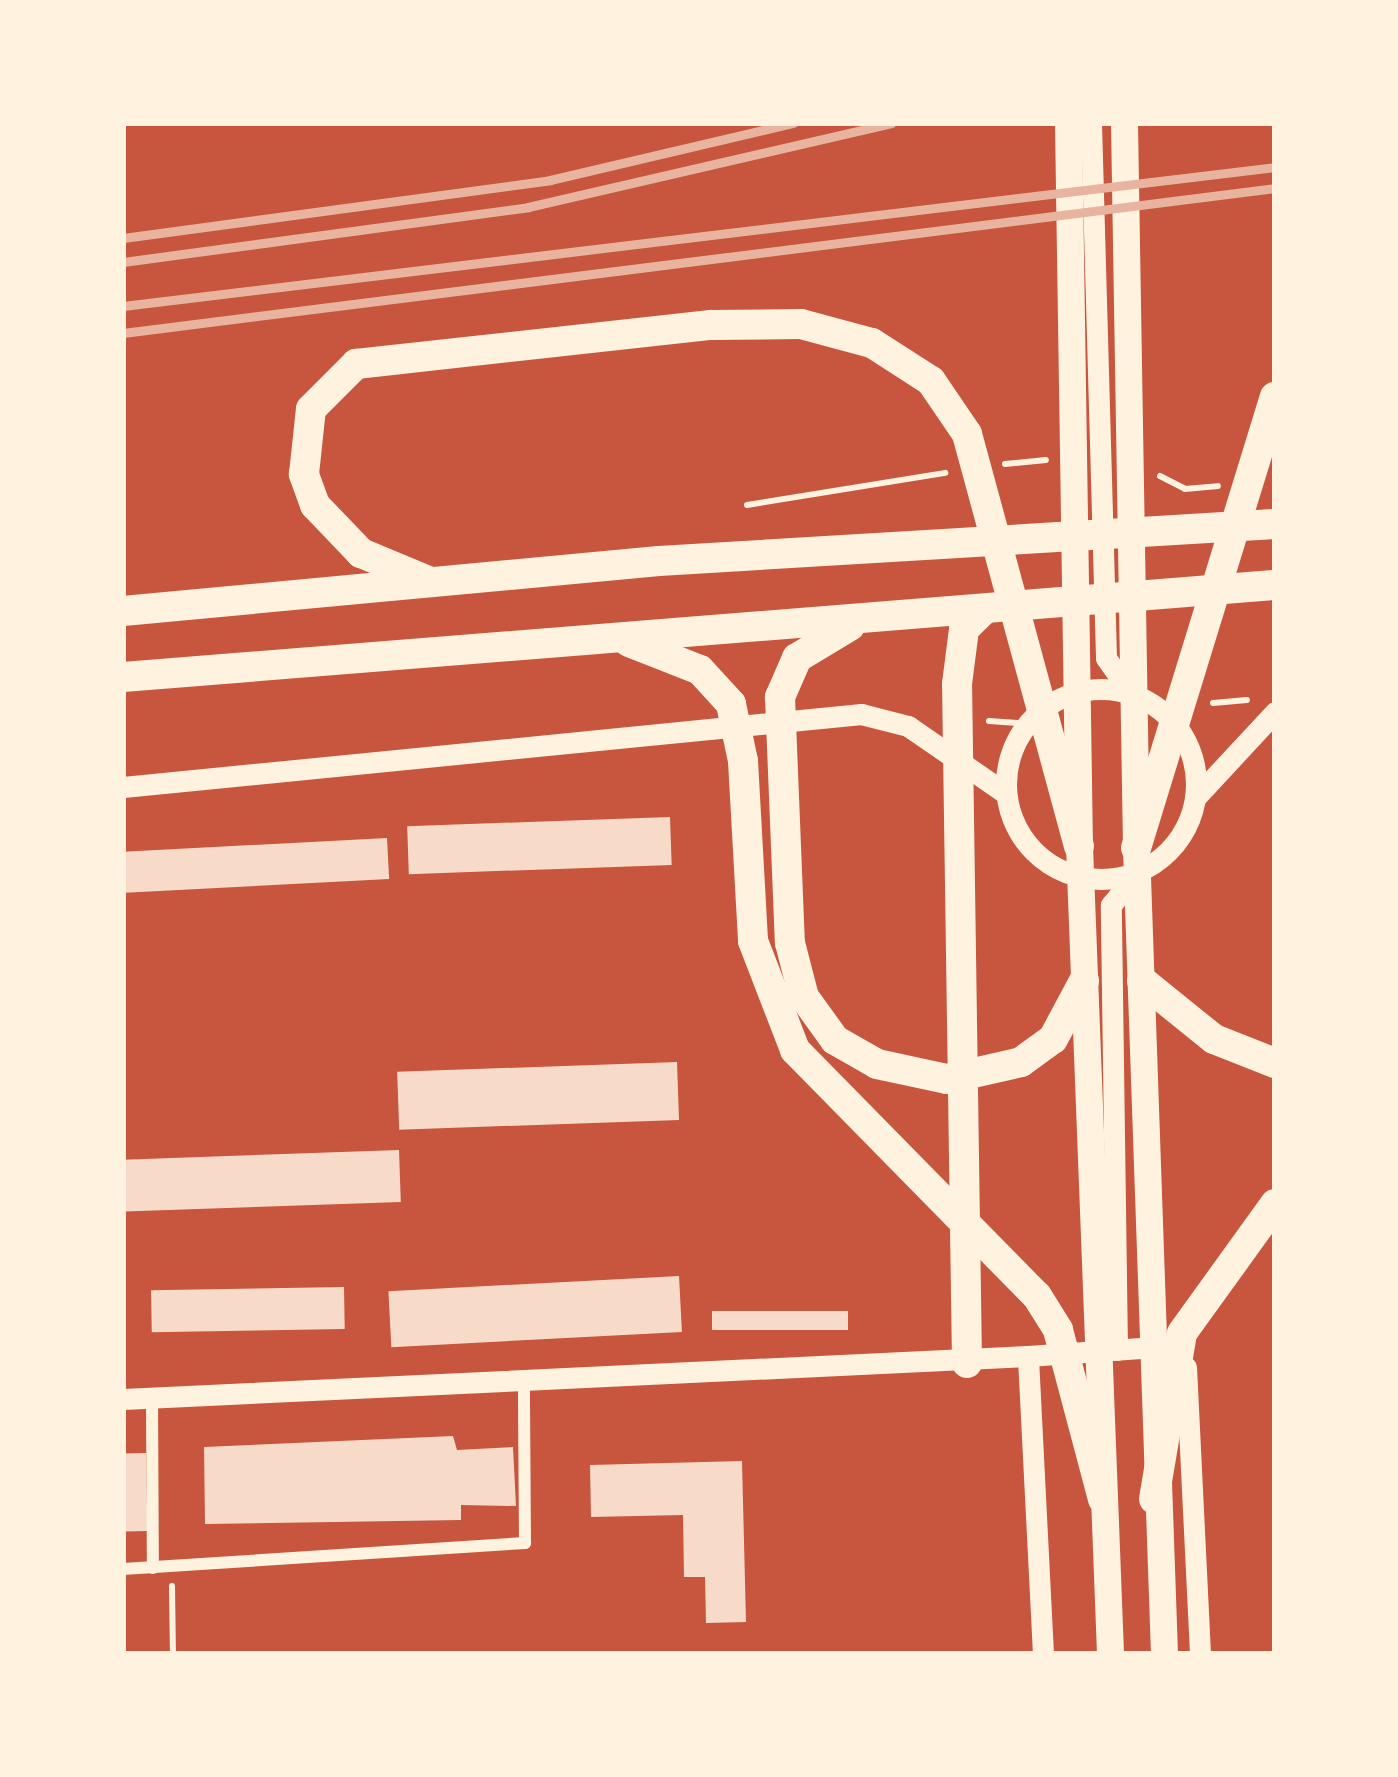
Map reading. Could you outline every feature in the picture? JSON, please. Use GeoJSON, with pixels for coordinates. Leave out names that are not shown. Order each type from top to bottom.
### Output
{"type":"FeatureCollection","features":[{"type":"Feature","properties":{"kind":"highway"},"geometry":{"type":"LineString","coordinates":[[431,582],[347,541],[315,505],[304,474],[310,409],[356,364],[711,325],[801,324],[837,330],[902,358],[955,408],[968,434],[1079,846]]}},
{"type":"Feature","properties":{"kind":"highway"},"geometry":{"type":"LineString","coordinates":[[1137,860],[1275,397]]}},
{"type":"Feature","properties":{"kind":"highway"},"geometry":{"type":"LineString","coordinates":[[123,611],[659,561],[1275,524]]}},
{"type":"Feature","properties":{"kind":"highway"},"geometry":{"type":"LineString","coordinates":[[123,677],[1275,585]]}},
{"type":"Feature","properties":{"kind":"highway"},"geometry":{"type":"LineString","coordinates":[[967,1363],[958,684],[959,642],[983,610]]}},
{"type":"Feature","properties":{"kind":"highway"},"geometry":{"type":"LineString","coordinates":[[918,615],[943,630],[958,684]]}},
{"type":"Feature","properties":{"kind":"highway"},"geometry":{"type":"LineString","coordinates":[[876,618],[825,634],[797,658],[780,698],[790,943],[804,997],[836,1040],[913,1076],[985,1074],[1053,1039],[1084,981]]}},
{"type":"Feature","properties":{"kind":"highway"},"geometry":{"type":"LineString","coordinates":[[600,636],[657,647],[700,670],[731,704],[743,761],[753,941],[775,1008],[795,1050],[1037,1296],[1058,1330],[1103,1499]]}},
{"type":"Feature","properties":{"kind":"highway"},"geometry":{"type":"LineString","coordinates":[[1142,981],[1214,1039],[1245,1058],[1275,1063]]}},
{"type":"Feature","properties":{"kind":"highway"},"geometry":{"type":"LineString","coordinates":[[1154,1499],[1182,1333],[1275,1204]]}},
{"type":"Feature","properties":{"kind":"main road"},"geometry":{"type":"LineString","coordinates":[[1067,123],[1079,846],[1110,1654]]}},
{"type":"Feature","properties":{"kind":"main road"},"geometry":{"type":"LineString","coordinates":[[1124,123],[1137,860],[1154,1499],[1164,1654]]}},
{"type":"Feature","properties":{"kind":"street"},"geometry":{"type":"LineString","coordinates":[[1091,123],[1106,658],[1132,695],[1175,724],[1192,760],[1195,798]]}},
{"type":"Feature","properties":{"kind":"street"},"geometry":{"type":"LineString","coordinates":[[1106,658],[1077,692],[1028,723],[1014,744],[1006,793],[1029,848],[1081,878],[1112,905]]}},
{"type":"Feature","properties":{"kind":"street"},"geometry":{"type":"LineString","coordinates":[[1077,692],[1132,695]]}},
{"type":"Feature","properties":{"kind":"street"},"geometry":{"type":"LineString","coordinates":[[1081,878],[1176,841],[1195,798],[1275,712]]}},
{"type":"Feature","properties":{"kind":"street"},"geometry":{"type":"LineString","coordinates":[[123,787],[861,714],[908,726],[1006,793]]}},
{"type":"Feature","properties":{"kind":"street"},"geometry":{"type":"LineString","coordinates":[[1117,1350],[1112,905],[1137,860]]}},
{"type":"Feature","properties":{"kind":"street"},"geometry":{"type":"LineString","coordinates":[[123,1399],[967,1363],[1185,1346],[1200,1654]]}},
{"type":"Feature","properties":{"kind":"street"},"geometry":{"type":"LineString","coordinates":[[1028,1356],[1043,1654]]}},
{"type":"Feature","properties":{"kind":"street"},"geometry":{"type":"LineString","coordinates":[[123,1569],[525,1543],[524,1382]]}},
{"type":"Feature","properties":{"kind":"street"},"geometry":{"type":"LineString","coordinates":[[152,1398],[153,1568]]}},
{"type":"Feature","properties":{"kind":"path"},"geometry":{"type":"LineString","coordinates":[[982,468],[1058,460]]}},
{"type":"Feature","properties":{"kind":"path"},"geometry":{"type":"LineString","coordinates":[[747,505],[958,471]]}},
{"type":"Feature","properties":{"kind":"path"},"geometry":{"type":"LineString","coordinates":[[1160,476],[1185,489]]}},
{"type":"Feature","properties":{"kind":"path"},"geometry":{"type":"LineString","coordinates":[[172,1566],[173,1654]]}},
{"type":"Feature","properties":{"kind":"building"},"geometry":{"type":"Polygon","coordinates":[[[670,817],[672,865],[409,874],[407,826],[670,817]]]}},
{"type":"Feature","properties":{"kind":"building"},"geometry":{"type":"Polygon","coordinates":[[[387,838],[389,879],[126,893],[123,852],[387,838]]]}},
{"type":"Feature","properties":{"kind":"building"},"geometry":{"type":"Polygon","coordinates":[[[677,1062],[679,1120],[399,1130],[397,1072],[677,1062]]]}},
{"type":"Feature","properties":{"kind":"building"},"geometry":{"type":"Polygon","coordinates":[[[399,1150],[401,1202],[125,1212],[123,1160],[399,1150]]]}},
{"type":"Feature","properties":{"kind":"building"},"geometry":{"type":"Polygon","coordinates":[[[679,1276],[682,1332],[391,1347],[388,1291],[679,1276]]]}},
{"type":"Feature","properties":{"kind":"building"},"geometry":{"type":"Polygon","coordinates":[[[344,1287],[345,1329],[152,1332],[151,1290],[344,1287]]]}},
{"type":"Feature","properties":{"kind":"building"},"geometry":{"type":"Polygon","coordinates":[[[712,1311],[848,1311],[848,1330],[712,1330],[712,1311]]]}},
{"type":"Feature","properties":{"kind":"building"},"geometry":{"type":"Polygon","coordinates":[[[453,1436],[457,1450],[513,1447],[516,1506],[461,1505],[461,1520],[205,1524],[204,1447],[453,1436]]]}},
{"type":"Feature","properties":{"kind":"building"},"geometry":{"type":"Polygon","coordinates":[[[123,1453],[146,1453],[147,1531],[124,1531],[123,1453]]]}},
{"type":"Feature","properties":{"kind":"building"},"geometry":{"type":"Polygon","coordinates":[[[742,1461],[746,1622],[706,1623],[705,1577],[684,1577],[683,1515],[591,1517],[590,1465],[742,1461]]]}},
{"type":"Feature","properties":{"kind":"railway"},"geometry":{"type":"LineString","coordinates":[[123,238],[550,180],[793,123]]}},
{"type":"Feature","properties":{"kind":"railway"},"geometry":{"type":"LineString","coordinates":[[123,262],[528,207],[891,123]]}},
{"type":"Feature","properties":{"kind":"railway"},"geometry":{"type":"LineString","coordinates":[[123,306],[1275,167]]}},
{"type":"Feature","properties":{"kind":"railway"},"geometry":{"type":"LineString","coordinates":[[123,333],[1275,188]]}}]}
